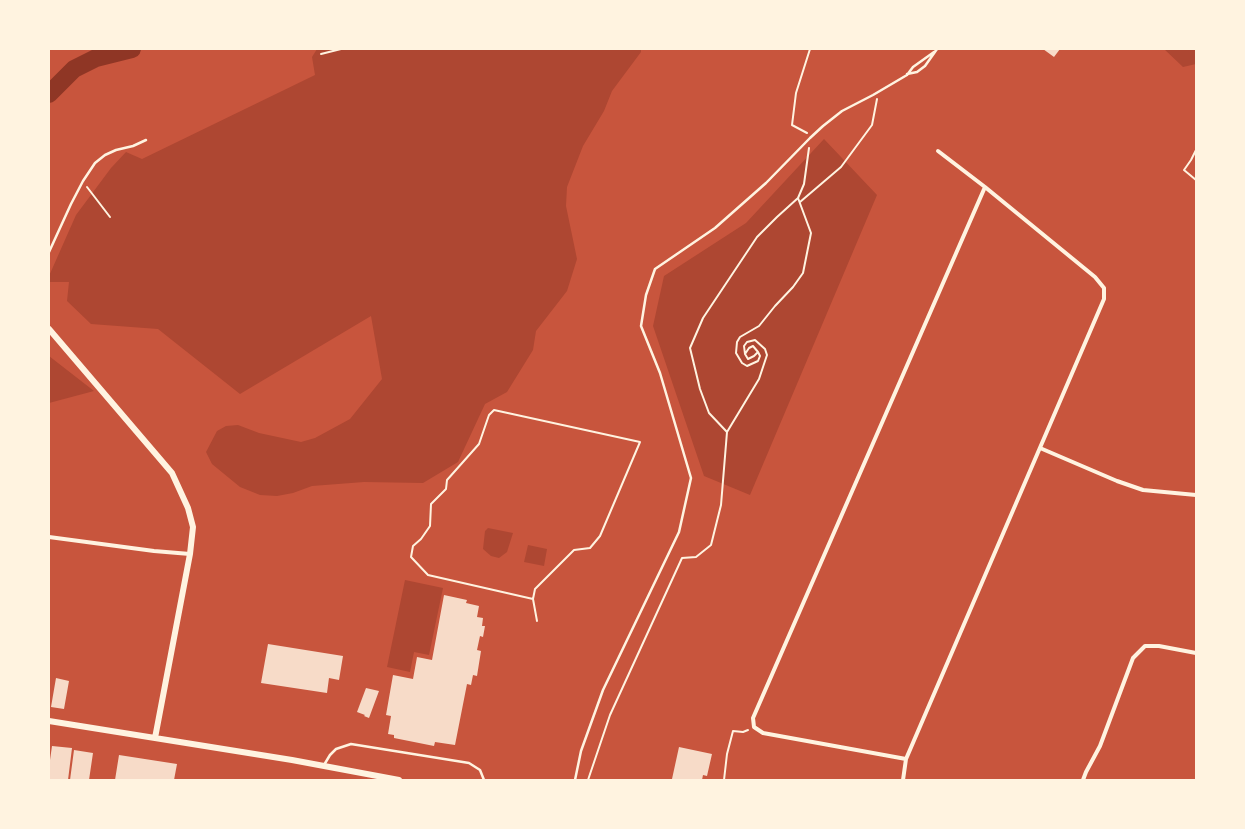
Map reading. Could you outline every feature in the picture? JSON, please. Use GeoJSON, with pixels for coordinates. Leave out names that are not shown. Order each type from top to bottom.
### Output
{"type":"FeatureCollection","features":[{"type":"Feature","properties":{"kind":"street"},"geometry":{"type":"LineString","coordinates":[[903,780],[906,759],[1104,298],[1104,288],[1095,277],[985,187],[938,151]]}},
{"type":"Feature","properties":{"kind":"street"},"geometry":{"type":"LineString","coordinates":[[906,759],[763,733],[754,727],[753,718],[985,187]]}},
{"type":"Feature","properties":{"kind":"street"},"geometry":{"type":"LineString","coordinates":[[49,329],[172,474],[188,508],[192,527],[190,554],[155,738]]}},
{"type":"Feature","properties":{"kind":"street"},"geometry":{"type":"LineString","coordinates":[[1040,448],[1117,482],[1143,490],[1196,495]]}},
{"type":"Feature","properties":{"kind":"street"},"geometry":{"type":"LineString","coordinates":[[49,537],[154,551],[190,554]]}},
{"type":"Feature","properties":{"kind":"street"},"geometry":{"type":"LineString","coordinates":[[1083,780],[1100,746],[1133,658],[1145,646],[1159,646],[1196,653]]}},
{"type":"Feature","properties":{"kind":"street"},"geometry":{"type":"LineString","coordinates":[[49,721],[399,780]]}},
{"type":"Feature","properties":{"kind":"lane"},"geometry":{"type":"LineString","coordinates":[[907,74],[917,72],[924,66],[937,49]]}},
{"type":"Feature","properties":{"kind":"lane"},"geometry":{"type":"LineString","coordinates":[[575,780],[581,751],[603,690],[679,532],[691,478],[660,373],[641,326],[646,295],[655,269],[715,228],[766,184],[810,138],[842,111],[879,92],[907,74],[913,67],[934,52]]}},
{"type":"Feature","properties":{"kind":"lane"},"geometry":{"type":"LineString","coordinates":[[49,252],[58,230],[83,181],[95,164],[105,155],[146,140]]}},
{"type":"Feature","properties":{"kind":"lane"},"geometry":{"type":"LineString","coordinates":[[323,766],[336,749],[351,744],[469,763],[480,770],[484,780]]}},
{"type":"Feature","properties":{"kind":"path"},"geometry":{"type":"LineString","coordinates":[[321,54],[341,49]]}},
{"type":"Feature","properties":{"kind":"path"},"geometry":{"type":"LineString","coordinates":[[727,432],[709,413],[700,389],[690,348],[703,318],[757,237],[798,198],[804,184],[810,138],[806,133],[792,125],[796,93],[810,49]]}},
{"type":"Feature","properties":{"kind":"path"},"geometry":{"type":"LineString","coordinates":[[800,202],[841,167],[872,125],[879,92]]}},
{"type":"Feature","properties":{"kind":"path"},"geometry":{"type":"LineString","coordinates":[[1196,150],[1184,170],[1196,180]]}},
{"type":"Feature","properties":{"kind":"path"},"geometry":{"type":"LineString","coordinates":[[83,181],[110,217]]}},
{"type":"Feature","properties":{"kind":"path"},"geometry":{"type":"LineString","coordinates":[[745,354],[749,348],[754,346],[760,356],[758,361],[748,366],[742,363],[736,353],[737,342],[740,337],[759,326],[775,306],[793,288],[803,273],[811,233],[798,198]]}},
{"type":"Feature","properties":{"kind":"path"},"geometry":{"type":"LineString","coordinates":[[588,780],[610,716],[682,558],[696,557],[711,545],[721,505],[727,432],[759,378],[767,355],[765,349],[755,340],[747,342],[744,346],[745,354],[748,359],[758,352]]}},
{"type":"Feature","properties":{"kind":"path"},"geometry":{"type":"LineString","coordinates":[[533,599],[428,575],[411,557],[413,546],[421,539],[430,526],[431,504],[446,489],[447,480],[479,444],[489,415],[494,410],[640,442],[600,536],[590,548],[574,550],[536,589],[533,599],[537,621]]}},
{"type":"Feature","properties":{"kind":"path"},"geometry":{"type":"LineString","coordinates":[[724,780],[727,754],[733,731],[743,732],[754,727]]}},
{"type":"Feature","properties":{"kind":"shaded area"},"geometry":{"type":"Polygon","coordinates":[[[317,49],[641,49],[641,52],[612,91],[604,111],[583,146],[567,187],[566,206],[577,259],[567,291],[536,331],[533,350],[507,392],[485,404],[458,462],[423,483],[364,482],[312,486],[293,493],[277,496],[260,495],[240,487],[212,464],[206,452],[217,431],[226,426],[238,425],[259,433],[301,442],[315,438],[350,419],[382,379],[371,316],[240,394],[158,329],[91,324],[67,301],[69,282],[49,282],[49,276],[76,215],[111,168],[126,152],[142,159],[315,75],[312,57],[317,49]]]}},
{"type":"Feature","properties":{"kind":"shaded area"},"geometry":{"type":"Polygon","coordinates":[[[1164,49],[1196,49],[1196,64],[1183,67],[1164,49]]]}},
{"type":"Feature","properties":{"kind":"shaded area"},"geometry":{"type":"Polygon","coordinates":[[[824,139],[877,195],[750,495],[704,476],[653,326],[664,276],[746,223],[824,139]]]}},
{"type":"Feature","properties":{"kind":"shaded area"},"geometry":{"type":"Polygon","coordinates":[[[49,356],[94,391],[49,403],[49,356]]]}},
{"type":"Feature","properties":{"kind":"shaded area"},"geometry":{"type":"Polygon","coordinates":[[[488,528],[513,533],[507,552],[499,558],[491,556],[483,549],[485,531],[488,528]]]}},
{"type":"Feature","properties":{"kind":"shaded area"},"geometry":{"type":"Polygon","coordinates":[[[528,545],[547,549],[544,566],[524,562],[528,545]]]}},
{"type":"Feature","properties":{"kind":"shaded area"},"geometry":{"type":"Polygon","coordinates":[[[405,580],[443,588],[429,655],[414,652],[410,672],[387,667],[405,580]]]}},
{"type":"Feature","properties":{"kind":"building"},"geometry":{"type":"Polygon","coordinates":[[[1043,49],[1060,49],[1054,57],[1043,49]]]}},
{"type":"Feature","properties":{"kind":"building"},"geometry":{"type":"Polygon","coordinates":[[[444,595],[467,600],[466,603],[479,606],[477,617],[483,618],[482,626],[485,626],[483,637],[480,636],[477,650],[481,651],[477,676],[473,675],[471,685],[467,684],[455,745],[435,742],[434,746],[394,738],[394,735],[388,734],[391,716],[386,715],[393,675],[413,679],[417,657],[432,660],[444,595]]]}},
{"type":"Feature","properties":{"kind":"building"},"geometry":{"type":"Polygon","coordinates":[[[268,644],[343,656],[339,680],[329,678],[327,693],[261,683],[268,644]]]}},
{"type":"Feature","properties":{"kind":"building"},"geometry":{"type":"Polygon","coordinates":[[[56,678],[69,681],[64,709],[51,707],[56,678]]]}},
{"type":"Feature","properties":{"kind":"building"},"geometry":{"type":"Polygon","coordinates":[[[366,688],[379,691],[369,718],[357,712],[366,688]]]}},
{"type":"Feature","properties":{"kind":"building"},"geometry":{"type":"Polygon","coordinates":[[[52,746],[72,748],[68,780],[49,780],[52,746]]]}},
{"type":"Feature","properties":{"kind":"building"},"geometry":{"type":"Polygon","coordinates":[[[679,747],[712,754],[707,776],[703,775],[702,780],[672,779],[679,747]]]}},
{"type":"Feature","properties":{"kind":"building"},"geometry":{"type":"Polygon","coordinates":[[[74,750],[93,753],[89,780],[70,780],[74,750]]]}},
{"type":"Feature","properties":{"kind":"building"},"geometry":{"type":"Polygon","coordinates":[[[119,755],[177,764],[174,780],[115,780],[119,755]]]}},
{"type":"Feature","properties":{"kind":"waterway"},"geometry":{"type":"LineString","coordinates":[[49,94],[74,69],[96,58],[132,49]]}}]}
